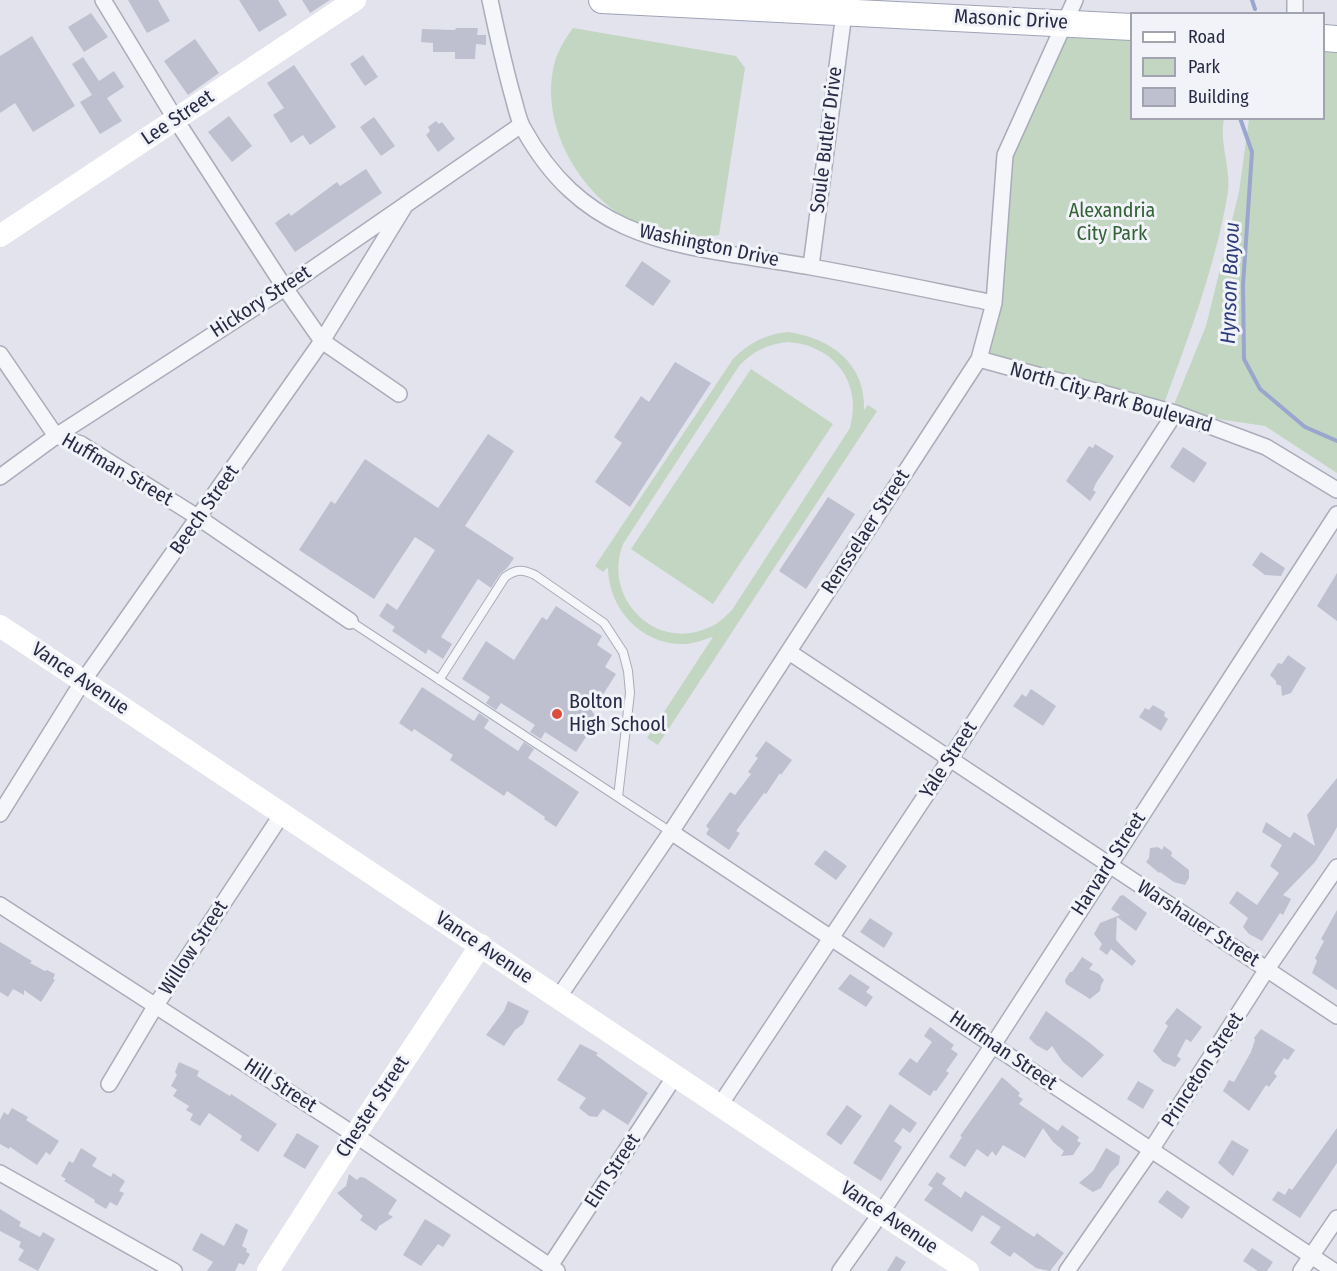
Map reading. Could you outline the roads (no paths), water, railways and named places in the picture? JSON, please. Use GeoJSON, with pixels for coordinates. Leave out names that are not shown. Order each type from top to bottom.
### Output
{"type":"FeatureCollection","features":[{"type":"Feature","properties":{"kind":"main road","name":"Masonic Drive"},"geometry":{"type":"LineString","coordinates":[[602,0],[844,13],[1069,11],[1130,27]]}},
{"type":"Feature","properties":{"kind":"street"},"geometry":{"type":"LineString","coordinates":[[103,0],[176,120],[322,341],[399,394]]}},
{"type":"Feature","properties":{"kind":"street","name":"Lee Street"},"geometry":{"type":"LineString","coordinates":[[0,236],[356,0]]}},
{"type":"Feature","properties":{"kind":"street","name":"Washington Drive"},"geometry":{"type":"LineString","coordinates":[[490,0],[503,60],[521,125],[557,179],[592,210],[631,231],[679,244],[811,266],[994,303]]}},
{"type":"Feature","properties":{"kind":"street","name":"Rensselaer Street"},"geometry":{"type":"LineString","coordinates":[[558,998],[671,832],[979,359],[994,303],[1005,155],[1069,11]]}},
{"type":"Feature","properties":{"kind":"street","name":"Soule Butler Drive"},"geometry":{"type":"LineString","coordinates":[[811,266],[844,13]]}},
{"type":"Feature","properties":{"kind":"street","name":"Hickory Street"},"geometry":{"type":"LineString","coordinates":[[0,477],[56,436],[285,288],[521,125]]}},
{"type":"Feature","properties":{"kind":"street","name":"Beech Street"},"geometry":{"type":"LineString","coordinates":[[0,814],[83,681],[322,341],[406,204]]}},
{"type":"Feature","properties":{"kind":"street","name":"Huffman Street"},"geometry":{"type":"LineString","coordinates":[[0,354],[56,436],[81,444],[199,518],[350,621]]}},
{"type":"Feature","properties":{"kind":"street","name":"North City Park Boulevard"},"geometry":{"type":"LineString","coordinates":[[979,359],[1175,413],[1266,447],[1337,490]]}},
{"type":"Feature","properties":{"kind":"street","name":"Yale Street"},"geometry":{"type":"LineString","coordinates":[[720,1105],[950,759],[1175,413]]}},
{"type":"Feature","properties":{"kind":"street","name":"Harvard Street"},"geometry":{"type":"LineString","coordinates":[[840,1271],[993,1045],[1337,514]]}},
{"type":"Feature","properties":{"kind":"street","name":"Vance Avenue"},"geometry":{"type":"LineString","coordinates":[[0,626],[968,1271]]}},
{"type":"Feature","properties":{"kind":"street","name":"Warshauer Street"},"geometry":{"type":"LineString","coordinates":[[789,652],[1337,1016]]}},
{"type":"Feature","properties":{"kind":"street","name":"Willow Street"},"geometry":{"type":"LineString","coordinates":[[109,1084],[156,1005],[282,814]]}},
{"type":"Feature","properties":{"kind":"street","name":"Huffman Street"},"geometry":{"type":"LineString","coordinates":[[671,832],[1334,1271]]}},
{"type":"Feature","properties":{"kind":"street","name":"Princeton Street"},"geometry":{"type":"LineString","coordinates":[[1067,1271],[1151,1150],[1267,969],[1337,867]]}},
{"type":"Feature","properties":{"kind":"street","name":"Hill Street"},"geometry":{"type":"LineString","coordinates":[[0,905],[355,1135],[554,1269]]}},
{"type":"Feature","properties":{"kind":"street","name":"Chester Street"},"geometry":{"type":"LineString","coordinates":[[268,1271],[481,945]]}},
{"type":"Feature","properties":{"kind":"street","name":"Elm Street"},"geometry":{"type":"LineString","coordinates":[[554,1269],[675,1076]]}},
{"type":"Feature","properties":{"kind":"street"},"geometry":{"type":"LineString","coordinates":[[0,1173],[174,1271]]}},
{"type":"Feature","properties":{"kind":"street"},"geometry":{"type":"LineString","coordinates":[[1301,1271],[1337,1218]]}},
{"type":"Feature","properties":{"kind":"lane"},"geometry":{"type":"LineString","coordinates":[[439,680],[505,577],[514,571],[525,570],[545,581],[604,623],[622,652],[628,671],[630,693],[618,797]]}},
{"type":"Feature","properties":{"kind":"lane"},"geometry":{"type":"LineString","coordinates":[[350,621],[671,832]]}},
{"type":"Feature","properties":{"kind":"waterway","name":"Hynson Bayou"},"geometry":{"type":"LineString","coordinates":[[1252,0],[1255,9]]}},
{"type":"Feature","properties":{"kind":"waterway","name":"Hynson Bayou"},"geometry":{"type":"LineString","coordinates":[[1241,120],[1252,152],[1243,285],[1244,359],[1260,389],[1305,427],[1337,441]]}},
{"type":"Feature","properties":{"kind":"place","name":"Bolton High School"},"geometry":{"type":"Point","coordinates":[557,714]}},
{"type":"Feature","properties":{"kind":"park label","name":"Alexandria City Park"},"geometry":{"type":"Point","coordinates":[1112,222]}}]}
